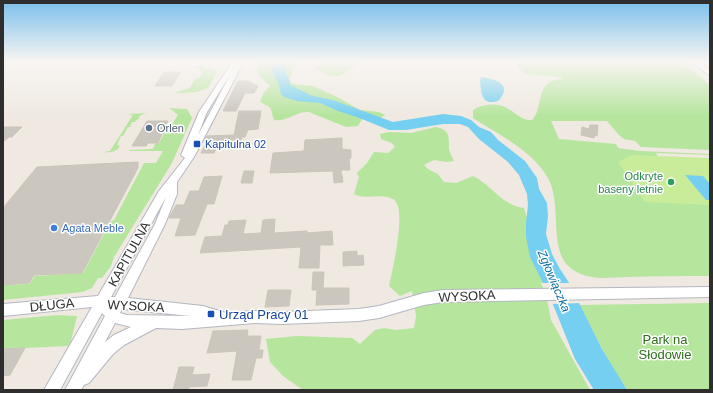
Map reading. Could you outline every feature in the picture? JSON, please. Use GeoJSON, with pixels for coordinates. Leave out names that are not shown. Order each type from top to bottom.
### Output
{"type":"FeatureCollection","features":[{"type":"Feature","properties":{"kind":"street","name":"KAPITULNA"},"geometry":{"type":"LineString","coordinates":[[184,164],[184,158],[203,112],[224,79]]}},
{"type":"Feature","properties":{"kind":"street","name":"KAPITULNA"},"geometry":{"type":"LineString","coordinates":[[52,390],[163,193],[173,183],[190,157],[231,79]]}},
{"type":"Feature","properties":{"kind":"street","name":"KAPITULNA"},"geometry":{"type":"LineString","coordinates":[[73,390],[160,224],[172,194],[173,183]]}},
{"type":"Feature","properties":{"kind":"street","name":"WYSOKA"},"geometry":{"type":"LineString","coordinates":[[102,303],[113,316],[126,321],[182,323],[255,317],[281,318],[359,315],[393,308],[424,299],[443,296],[710,292]]}},
{"type":"Feature","properties":{"kind":"street","name":"DŁUGA"},"geometry":{"type":"LineString","coordinates":[[3,310],[88,302],[102,303]]}},
{"type":"Feature","properties":{"kind":"street","name":"WYSOKA"},"geometry":{"type":"LineString","coordinates":[[102,303],[119,302],[203,312],[226,319]]}},
{"type":"Feature","properties":{"kind":"street","name":"KAPITULNA"},"geometry":{"type":"LineString","coordinates":[[73,390],[108,349],[118,341],[154,323]]}},
{"type":"Feature","properties":{"kind":"green space"},"geometry":{"type":"Polygon","coordinates":[[[195,79],[213,79],[208,88],[196,92],[160,94],[175,93],[190,88],[195,79]]]}},
{"type":"Feature","properties":{"kind":"green space"},"geometry":{"type":"Polygon","coordinates":[[[263,79],[289,79],[292,84],[313,86],[360,110],[379,112],[385,115],[378,119],[362,119],[358,126],[346,127],[309,112],[274,120],[271,108],[260,102],[264,92],[270,86],[263,79]]]}},
{"type":"Feature","properties":{"kind":"green space"},"geometry":{"type":"Polygon","coordinates":[[[703,79],[710,85],[710,150],[641,147],[635,141],[624,139],[607,121],[551,121],[559,139],[616,144],[618,148],[640,151],[710,154],[656,153],[658,157],[631,155],[710,202],[710,276],[596,278],[576,272],[564,261],[557,240],[555,201],[548,178],[533,159],[524,151],[473,118],[473,110],[476,108],[494,104],[503,106],[525,119],[532,120],[536,115],[544,89],[554,80],[703,79]]]}},
{"type":"Feature","properties":{"kind":"green space"},"geometry":{"type":"Polygon","coordinates":[[[169,108],[187,109],[192,118],[172,163],[114,257],[111,266],[102,278],[98,278],[92,288],[83,292],[3,300],[3,285],[29,284],[35,276],[83,273],[111,221],[114,220],[144,163],[156,163],[163,151],[128,151],[153,149],[155,144],[159,143],[164,134],[161,133],[170,127],[178,115],[169,108]]]}},
{"type":"Feature","properties":{"kind":"green space"},"geometry":{"type":"Polygon","coordinates":[[[147,113],[138,117],[140,118],[135,121],[136,122],[132,122],[130,126],[132,127],[128,127],[123,136],[121,136],[117,145],[120,146],[117,150],[110,152],[103,152],[110,151],[133,115],[128,114],[147,113]]]}},
{"type":"Feature","properties":{"kind":"green space"},"geometry":{"type":"Polygon","coordinates":[[[436,127],[447,133],[449,138],[450,153],[454,161],[446,162],[434,160],[424,165],[428,169],[438,174],[444,182],[456,183],[473,176],[509,203],[524,208],[539,258],[551,320],[590,390],[303,390],[283,376],[270,362],[266,339],[297,336],[352,338],[360,344],[375,330],[384,328],[396,330],[414,328],[416,316],[412,291],[400,296],[389,286],[398,240],[399,214],[397,204],[393,199],[384,196],[365,197],[354,194],[359,177],[357,173],[367,163],[374,152],[388,153],[395,147],[392,143],[381,139],[380,134],[390,132],[411,133],[436,127]]]}},
{"type":"Feature","properties":{"kind":"green space","name":"Odkryte baseny letnie"},"geometry":{"type":"Polygon","coordinates":[[[631,155],[710,158],[710,205],[645,202],[618,162],[631,155]]]}},
{"type":"Feature","properties":{"kind":"green space","name":"Park na Słodowie"},"geometry":{"type":"Polygon","coordinates":[[[710,303],[710,390],[627,390],[614,371],[579,305],[710,303]]]}},
{"type":"Feature","properties":{"kind":"green space"},"geometry":{"type":"Polygon","coordinates":[[[58,315],[77,316],[71,341],[54,372],[68,346],[3,349],[3,320],[58,315]]]}},
{"type":"Feature","properties":{"kind":"water","name":"Zgłowiączka"},"geometry":{"type":"Polygon","coordinates":[[[276,79],[289,79],[290,85],[313,96],[333,100],[393,122],[443,114],[461,116],[471,120],[479,127],[491,132],[498,140],[525,161],[537,178],[539,189],[547,203],[548,216],[546,234],[552,254],[568,281],[602,349],[627,390],[594,390],[575,359],[550,297],[530,257],[526,237],[528,205],[527,194],[519,175],[508,162],[479,139],[468,127],[460,124],[443,124],[406,130],[389,130],[320,103],[297,101],[284,97],[281,94],[276,79]]]}},
{"type":"Feature","properties":{"kind":"water"},"geometry":{"type":"Polygon","coordinates":[[[480,79],[493,79],[501,83],[504,90],[498,101],[486,101],[481,91],[480,79]]]}},
{"type":"Feature","properties":{"kind":"water"},"geometry":{"type":"Polygon","coordinates":[[[685,175],[703,176],[710,184],[710,200],[706,200],[685,175]]]}},
{"type":"Feature","properties":{"kind":"pier"},"geometry":{"type":"Polygon","coordinates":[[[541,283],[572,283],[581,303],[550,304],[541,283]]]}},
{"type":"Feature","properties":{"kind":"building"},"geometry":{"type":"Polygon","coordinates":[[[159,79],[176,79],[172,86],[155,86],[159,79]]]}},
{"type":"Feature","properties":{"kind":"building"},"geometry":{"type":"Polygon","coordinates":[[[238,81],[248,81],[258,86],[254,93],[245,93],[236,111],[223,111],[238,81]]]}},
{"type":"Feature","properties":{"kind":"building"},"geometry":{"type":"Polygon","coordinates":[[[239,111],[261,111],[258,129],[248,130],[245,137],[242,137],[241,141],[236,141],[236,143],[219,143],[214,153],[201,153],[206,143],[204,140],[207,136],[234,135],[239,111]]]}},
{"type":"Feature","properties":{"kind":"building"},"geometry":{"type":"Polygon","coordinates":[[[147,121],[168,121],[160,134],[162,134],[158,143],[148,143],[146,146],[132,146],[147,121]]]}},
{"type":"Feature","properties":{"kind":"building"},"geometry":{"type":"Polygon","coordinates":[[[590,125],[598,125],[597,136],[595,135],[594,138],[581,135],[582,127],[589,129],[590,125]]]}},
{"type":"Feature","properties":{"kind":"building"},"geometry":{"type":"Polygon","coordinates":[[[3,127],[22,127],[12,137],[9,137],[3,142],[3,127]]]}},
{"type":"Feature","properties":{"kind":"building"},"geometry":{"type":"Polygon","coordinates":[[[342,138],[342,149],[351,150],[351,158],[349,159],[350,170],[341,170],[343,182],[334,183],[333,171],[270,173],[273,153],[304,151],[305,140],[342,138]]]}},
{"type":"Feature","properties":{"kind":"building","name":"Agata Meble"},"geometry":{"type":"Polygon","coordinates":[[[138,162],[138,168],[82,273],[34,275],[29,283],[3,285],[3,208],[37,167],[138,162]]]}},
{"type":"Feature","properties":{"kind":"building"},"geometry":{"type":"Polygon","coordinates":[[[244,171],[254,171],[252,183],[241,183],[244,171]]]}},
{"type":"Feature","properties":{"kind":"building"},"geometry":{"type":"Polygon","coordinates":[[[222,176],[214,204],[207,204],[195,235],[175,236],[181,218],[169,218],[176,205],[184,205],[190,191],[199,191],[204,177],[222,176]]]}},
{"type":"Feature","properties":{"kind":"building"},"geometry":{"type":"Polygon","coordinates":[[[275,219],[274,233],[332,231],[333,245],[320,245],[319,268],[299,268],[301,247],[200,253],[205,237],[222,236],[225,225],[228,225],[229,221],[246,220],[243,234],[261,233],[263,220],[275,219]]]}},
{"type":"Feature","properties":{"kind":"building"},"geometry":{"type":"Polygon","coordinates":[[[357,251],[357,256],[363,255],[364,265],[343,266],[343,252],[357,251]]]}},
{"type":"Feature","properties":{"kind":"building"},"geometry":{"type":"Polygon","coordinates":[[[313,272],[324,272],[323,288],[349,288],[349,304],[316,305],[317,290],[312,290],[313,272]]]}},
{"type":"Feature","properties":{"kind":"building"},"geometry":{"type":"Polygon","coordinates":[[[268,290],[291,290],[289,306],[265,307],[268,290]]]}},
{"type":"Feature","properties":{"kind":"building"},"geometry":{"type":"Polygon","coordinates":[[[248,330],[247,336],[261,336],[259,350],[263,350],[262,358],[256,358],[251,380],[232,380],[237,351],[207,353],[213,331],[248,330]]]}},
{"type":"Feature","properties":{"kind":"building"},"geometry":{"type":"Polygon","coordinates":[[[25,348],[10,375],[3,376],[3,349],[25,348]]]}},
{"type":"Feature","properties":{"kind":"building"},"geometry":{"type":"Polygon","coordinates":[[[179,367],[194,367],[192,375],[210,374],[207,386],[189,387],[188,390],[173,390],[179,367]]]}},
{"type":"Feature","properties":{"kind":"place","name":"Orlen"},"geometry":{"type":"Point","coordinates":[149,128]}},
{"type":"Feature","properties":{"kind":"place","name":"Kapitulna 02"},"geometry":{"type":"Point","coordinates":[197,144]}},
{"type":"Feature","properties":{"kind":"place","name":"Odkryte baseny letnie"},"geometry":{"type":"Point","coordinates":[671,182]}},
{"type":"Feature","properties":{"kind":"place","name":"Agata Meble"},"geometry":{"type":"Point","coordinates":[54,228]}},
{"type":"Feature","properties":{"kind":"place","name":"Urząd Pracy 01"},"geometry":{"type":"Point","coordinates":[211,314]}}]}
